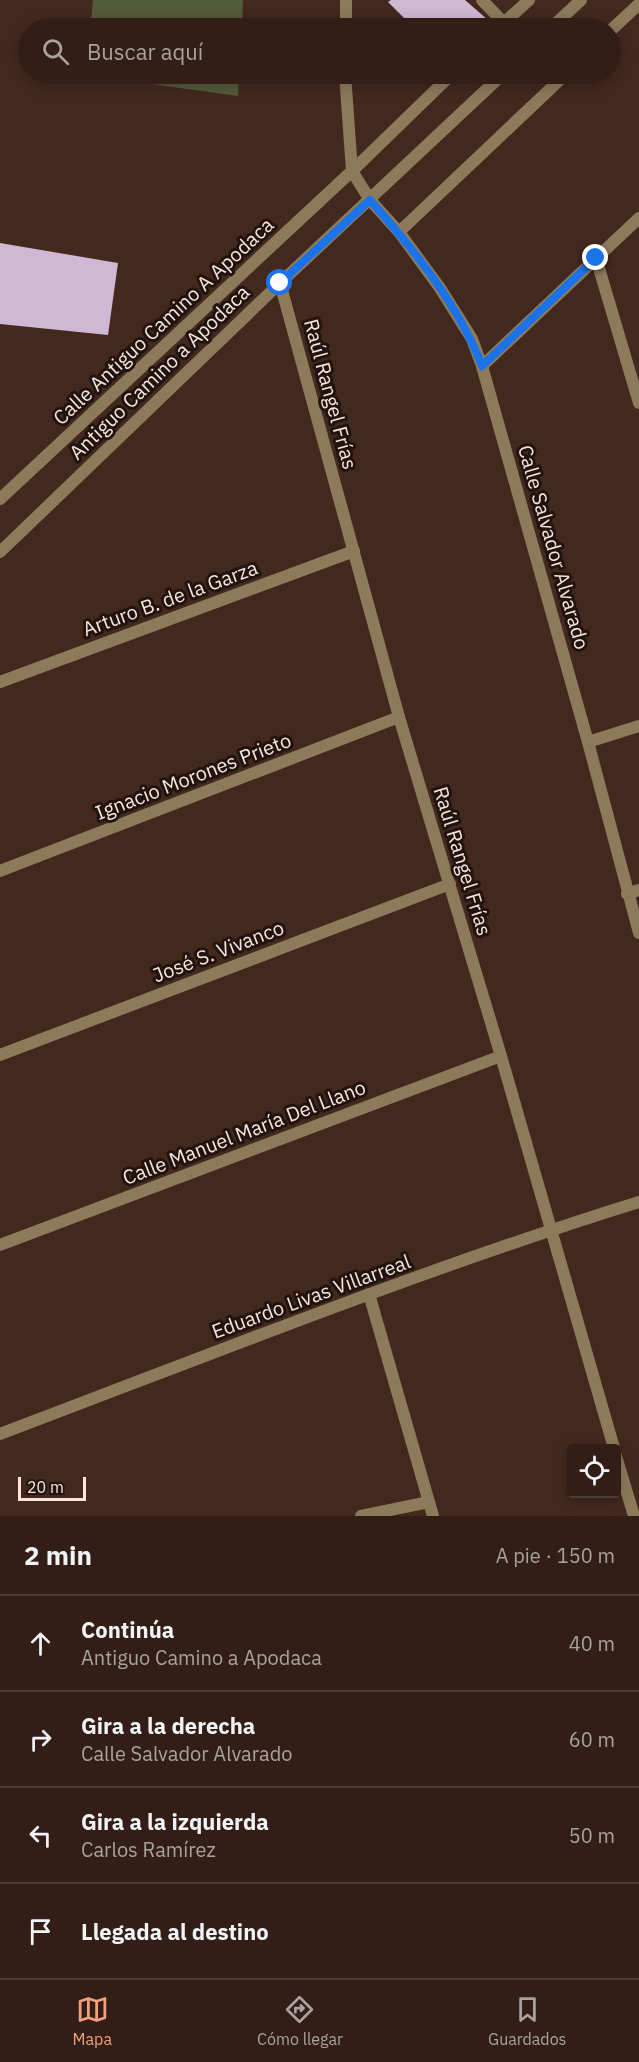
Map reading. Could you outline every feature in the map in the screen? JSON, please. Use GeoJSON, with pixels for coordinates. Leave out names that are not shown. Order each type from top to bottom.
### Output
{"type":"FeatureCollection","features":[{"type":"Feature","properties":{"kind":"street"},"geometry":{"type":"LineString","coordinates":[[346,0],[346,18]]}},
{"type":"Feature","properties":{"kind":"street"},"geometry":{"type":"LineString","coordinates":[[482,0],[495,18]]}},
{"type":"Feature","properties":{"kind":"street"},"geometry":{"type":"LineString","coordinates":[[510,18],[529,0]]}},
{"type":"Feature","properties":{"kind":"street"},"geometry":{"type":"LineString","coordinates":[[562,18],[581,0]]}},
{"type":"Feature","properties":{"kind":"street"},"geometry":{"type":"LineString","coordinates":[[621,21],[639,4]]}},
{"type":"Feature","properties":{"kind":"street"},"geometry":{"type":"LineString","coordinates":[[346,84],[352,171]]}},
{"type":"Feature","properties":{"kind":"street","name":"Calle Antiguo Camino A Apodaca"},"geometry":{"type":"LineString","coordinates":[[0,499],[352,171],[442,84]]}},
{"type":"Feature","properties":{"kind":"street","name":"Antiguo Camino a Apodaca"},"geometry":{"type":"LineString","coordinates":[[0,552],[280,283],[492,84]]}},
{"type":"Feature","properties":{"kind":"street"},"geometry":{"type":"LineString","coordinates":[[399,232],[555,84]]}},
{"type":"Feature","properties":{"kind":"street","name":"Calle Salvador Alvarado"},"geometry":{"type":"LineString","coordinates":[[352,171],[370,200],[399,232],[472,339],[482,366],[588,742],[633,892],[639,933]]}},
{"type":"Feature","properties":{"kind":"street"},"geometry":{"type":"LineString","coordinates":[[482,366],[639,218]]}},
{"type":"Feature","properties":{"kind":"street"},"geometry":{"type":"LineString","coordinates":[[596,258],[639,403]]}},
{"type":"Feature","properties":{"kind":"street","name":"Raúl Rangel Frías"},"geometry":{"type":"LineString","coordinates":[[280,283],[399,717],[552,1229],[613,1444]]}},
{"type":"Feature","properties":{"kind":"street","name":"Arturo B. de la Garza"},"geometry":{"type":"LineString","coordinates":[[0,682],[354,551]]}},
{"type":"Feature","properties":{"kind":"street","name":"Ignacio Morones Prieto"},"geometry":{"type":"LineString","coordinates":[[0,871],[399,717]]}},
{"type":"Feature","properties":{"kind":"street"},"geometry":{"type":"LineString","coordinates":[[588,742],[639,726]]}},
{"type":"Feature","properties":{"kind":"street","name":"José S. Vivanco"},"geometry":{"type":"LineString","coordinates":[[0,1055],[450,884]]}},
{"type":"Feature","properties":{"kind":"street","name":"Calle Manuel María Del Llano"},"geometry":{"type":"LineString","coordinates":[[0,1245],[501,1056]]}},
{"type":"Feature","properties":{"kind":"street","name":"Eduardo Livas Villarreal"},"geometry":{"type":"LineString","coordinates":[[0,1434],[369,1294],[552,1229],[639,1202]]}},
{"type":"Feature","properties":{"kind":"street"},"geometry":{"type":"LineString","coordinates":[[369,1294],[433,1516]]}},
{"type":"Feature","properties":{"kind":"street"},"geometry":{"type":"LineString","coordinates":[[621,1473],[634,1516]]}},
{"type":"Feature","properties":{"kind":"street"},"geometry":{"type":"LineString","coordinates":[[361,1516],[429,1502]]}},
{"type":"Feature","properties":{"kind":"green space"},"geometry":{"type":"Polygon","coordinates":[[[93,0],[243,0],[242,18],[91,18],[93,0]]]}},
{"type":"Feature","properties":{"kind":"green space"},"geometry":{"type":"Polygon","coordinates":[[[151,84],[239,84],[238,96],[151,84]]]}},
{"type":"Feature","properties":{"kind":"building"},"geometry":{"type":"Polygon","coordinates":[[[391,0],[465,0],[486,18],[404,18],[388,2],[391,0]]]}},
{"type":"Feature","properties":{"kind":"building"},"geometry":{"type":"Polygon","coordinates":[[[0,243],[118,263],[108,335],[0,324],[0,243]]]}},
{"type":"Feature","properties":{"kind":"route"},"geometry":{"type":"LineString","coordinates":[[280,283],[370,200],[399,232],[440,288],[472,339],[482,366],[596,258]]}}]}
